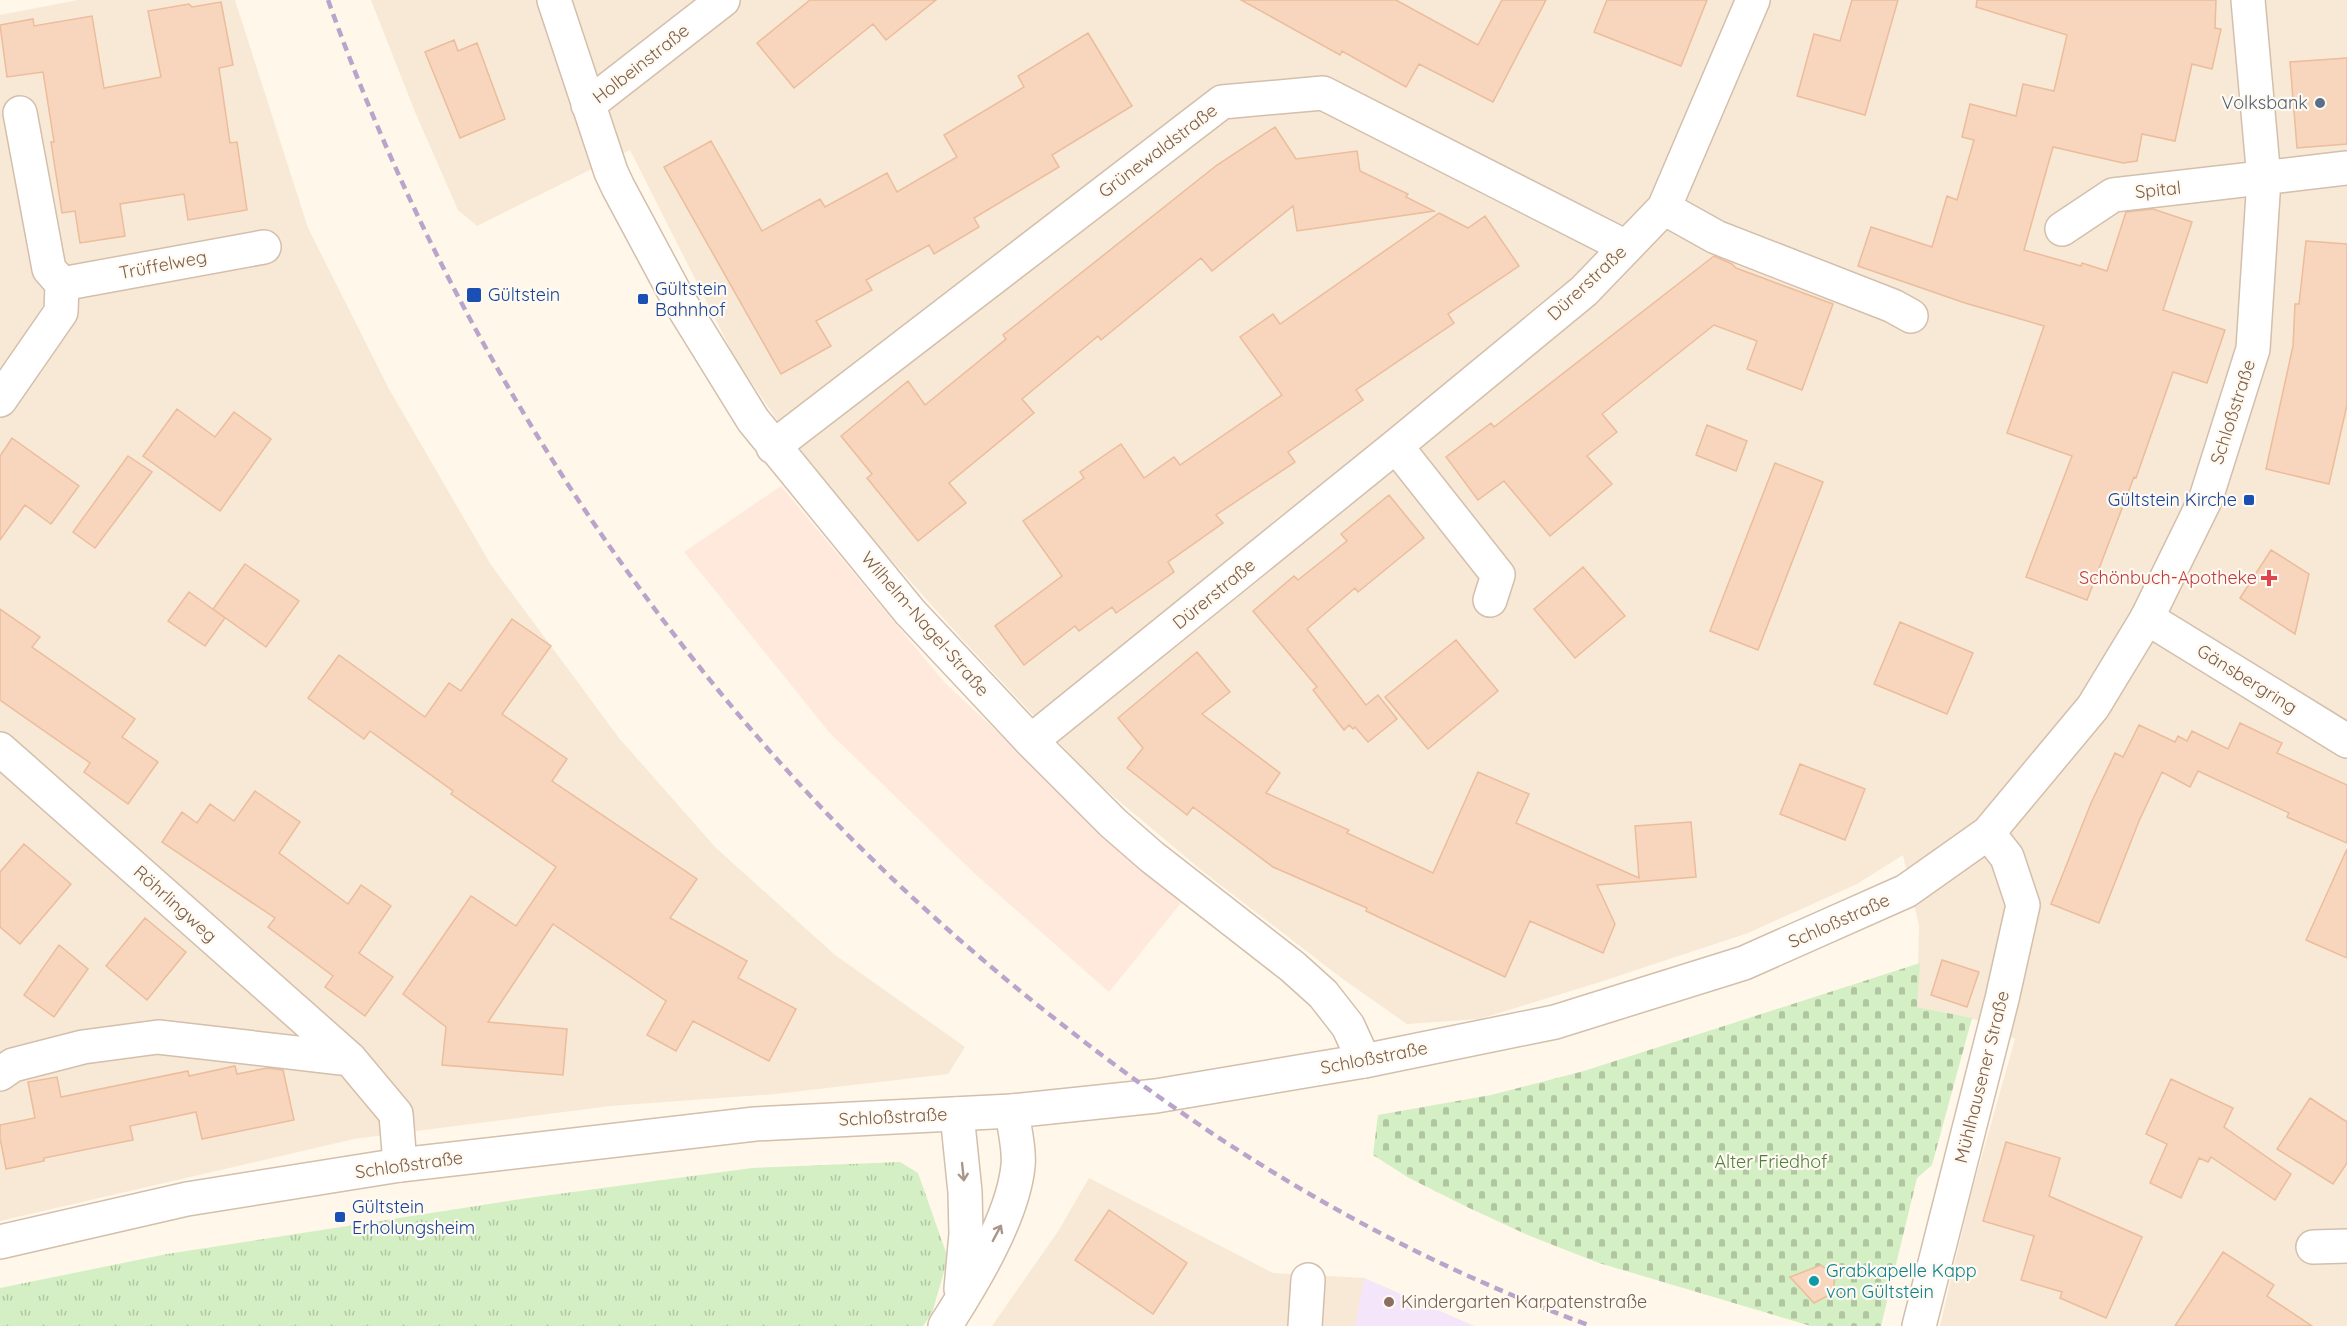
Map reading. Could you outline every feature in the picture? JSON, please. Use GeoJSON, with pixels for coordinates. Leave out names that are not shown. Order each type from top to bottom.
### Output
{"type":"FeatureCollection","features":[{"type":"Feature","properties":{"kind":"street","name":"Wilhelm-Nagel-Straße"},"geometry":{"type":"LineString","coordinates":[[554,0],[611,172],[638,228],[732,389],[773,447],[910,612],[1031,741],[1136,843],[1293,967],[1323,994],[1348,1026],[1364,1061]]}},
{"type":"Feature","properties":{"kind":"street","name":"Holbeinstraße"},"geometry":{"type":"LineString","coordinates":[[588,105],[723,0]]}},
{"type":"Feature","properties":{"kind":"street","name":"Dürerstraße"},"geometry":{"type":"LineString","coordinates":[[1031,741],[1584,291],[1665,208],[1753,0]]}},
{"type":"Feature","properties":{"kind":"street","name":"Schloßstraße"},"geometry":{"type":"LineString","coordinates":[[0,1242],[187,1199],[400,1165],[755,1124],[1012,1111],[1156,1096],[1364,1061],[1555,1022],[1744,963],[1906,891],[1988,833],[2093,708],[2147,618],[2206,498],[2253,349],[2264,178],[2248,0]]}},
{"type":"Feature","properties":{"kind":"street","name":"Grünewaldstraße"},"geometry":{"type":"LineString","coordinates":[[773,447],[1222,102],[1323,93],[1626,247]]}},
{"type":"Feature","properties":{"kind":"street"},"geometry":{"type":"LineString","coordinates":[[0,400],[60,312],[62,284],[49,269],[20,113]]}},
{"type":"Feature","properties":{"kind":"street","name":"Spital"},"geometry":{"type":"LineString","coordinates":[[2062,229],[2113,195],[2347,168]]}},
{"type":"Feature","properties":{"kind":"street"},"geometry":{"type":"LineString","coordinates":[[1665,208],[1716,237],[1893,306],[1911,316]]}},
{"type":"Feature","properties":{"kind":"street","name":"Trüffelweg"},"geometry":{"type":"LineString","coordinates":[[62,284],[264,247]]}},
{"type":"Feature","properties":{"kind":"street"},"geometry":{"type":"LineString","coordinates":[[1396,446],[1498,575],[1490,600]]}},
{"type":"Feature","properties":{"kind":"street","name":"Gänsbergring"},"geometry":{"type":"LineString","coordinates":[[2147,618],[2347,741]]}},
{"type":"Feature","properties":{"kind":"street","name":"Röhrlingweg"},"geometry":{"type":"LineString","coordinates":[[0,749],[350,1059],[396,1114],[400,1165]]}},
{"type":"Feature","properties":{"kind":"street","name":"Mühlhausener Straße"},"geometry":{"type":"LineString","coordinates":[[1919,1326],[2002,999],[2023,905],[2007,857],[1988,833]]}},
{"type":"Feature","properties":{"kind":"street"},"geometry":{"type":"LineString","coordinates":[[0,1074],[13,1065],[83,1047],[158,1037],[350,1059]]}},
{"type":"Feature","properties":{"kind":"street"},"geometry":{"type":"LineString","coordinates":[[952,1314],[1007,1213],[1019,1165],[1012,1111]]}},
{"type":"Feature","properties":{"kind":"street"},"geometry":{"type":"LineString","coordinates":[[952,1314],[966,1234],[965,1192],[957,1114]]}},
{"type":"Feature","properties":{"kind":"street"},"geometry":{"type":"LineString","coordinates":[[2313,1247],[2347,1246]]}},
{"type":"Feature","properties":{"kind":"street"},"geometry":{"type":"LineString","coordinates":[[1305,1326],[1308,1280]]}},
{"type":"Feature","properties":{"kind":"shaded area"},"geometry":{"type":"Polygon","coordinates":[[[78,0],[235,0],[308,228],[389,389],[491,565],[619,738],[716,848],[835,955],[965,1047],[948,1074],[775,1094],[610,1106],[354,1139],[0,1221],[0,15],[78,0]]]}},
{"type":"Feature","properties":{"kind":"shaded area"},"geometry":{"type":"Polygon","coordinates":[[[371,0],[2347,0],[2347,1326],[1940,1326],[1970,1198],[2015,1039],[1972,1018],[1917,1007],[1919,926],[1903,855],[1857,884],[1748,933],[1479,1019],[1407,1024],[1340,977],[1201,870],[1093,779],[961,638],[811,470],[735,358],[630,150],[477,226],[458,210],[415,112],[371,0]]]}},
{"type":"Feature","properties":{"kind":"shaded area"},"geometry":{"type":"Polygon","coordinates":[[[781,486],[945,683],[1181,903],[1109,992],[972,871],[829,732],[684,552],[781,486]]]}},
{"type":"Feature","properties":{"kind":"shaded area"},"geometry":{"type":"Polygon","coordinates":[[[1089,1178],[1273,1273],[1364,1278],[1474,1326],[992,1326],[1059,1230],[1089,1178]]]}},
{"type":"Feature","properties":{"kind":"shaded area","name":"Kindergarten Karpatenstraße"},"geometry":{"type":"Polygon","coordinates":[[[1364,1278],[1474,1326],[1355,1326],[1364,1278]]]}},
{"type":"Feature","properties":{"kind":"green space","name":"Alter Friedhof"},"geometry":{"type":"Polygon","coordinates":[[[1920,963],[1917,1007],[1972,1018],[1932,1165],[1917,1178],[1881,1326],[1811,1326],[1599,1263],[1530,1236],[1467,1207],[1409,1178],[1373,1155],[1378,1115],[1491,1095],[1584,1071],[1920,963]]]}},
{"type":"Feature","properties":{"kind":"green space"},"geometry":{"type":"Polygon","coordinates":[[[900,1162],[918,1173],[948,1258],[932,1313],[923,1326],[0,1326],[0,1288],[167,1254],[528,1198],[752,1168],[900,1162]]]}},
{"type":"Feature","properties":{"kind":"building"},"geometry":{"type":"Polygon","coordinates":[[[810,0],[936,0],[886,40],[873,24],[794,88],[757,43],[810,0]]]}},
{"type":"Feature","properties":{"kind":"building"},"geometry":{"type":"Polygon","coordinates":[[[1241,0],[1396,0],[1478,45],[1502,0],[1546,0],[1493,102],[1419,64],[1406,87],[1342,51],[1340,55],[1241,0]]]}},
{"type":"Feature","properties":{"kind":"building"},"geometry":{"type":"Polygon","coordinates":[[[1607,0],[1707,0],[1681,66],[1594,32],[1607,0]]]}},
{"type":"Feature","properties":{"kind":"building"},"geometry":{"type":"Polygon","coordinates":[[[1852,0],[1898,0],[1865,115],[1797,96],[1814,34],[1840,41],[1852,0]]]}},
{"type":"Feature","properties":{"kind":"building"},"geometry":{"type":"Polygon","coordinates":[[[1977,0],[2216,0],[2215,28],[2221,29],[2212,69],[2192,64],[2175,141],[2142,134],[2137,161],[2123,163],[2053,147],[2024,250],[2107,271],[2126,212],[2153,209],[2192,222],[2163,310],[2225,330],[2207,383],[2173,372],[2136,478],[2134,477],[2087,600],[2026,577],[2072,456],[2007,433],[2044,326],[1965,303],[1858,266],[1871,227],[1932,247],[1947,196],[1957,200],[1974,140],[1962,137],[1970,104],[2016,116],[2023,84],[2054,91],[2067,35],[1976,7],[1977,0]]]}},
{"type":"Feature","properties":{"kind":"building"},"geometry":{"type":"Polygon","coordinates":[[[221,2],[233,65],[219,68],[230,143],[237,142],[247,210],[188,220],[184,194],[120,204],[125,236],[80,243],[75,211],[62,213],[43,72],[7,77],[0,25],[33,19],[34,26],[92,16],[104,88],[161,77],[148,11],[189,4],[192,7],[221,2]]]}},
{"type":"Feature","properties":{"kind":"building"},"geometry":{"type":"Polygon","coordinates":[[[1088,33],[1132,106],[1052,155],[1059,167],[974,218],[979,227],[934,254],[929,245],[866,280],[872,290],[816,321],[831,346],[781,374],[664,167],[711,141],[762,231],[820,199],[825,207],[887,173],[897,192],[957,157],[944,135],[1024,87],[1018,76],[1088,33]]]}},
{"type":"Feature","properties":{"kind":"building"},"geometry":{"type":"Polygon","coordinates":[[[454,40],[458,51],[477,43],[505,119],[460,138],[425,52],[454,40]]]}},
{"type":"Feature","properties":{"kind":"building","name":"Volksbank"},"geometry":{"type":"Polygon","coordinates":[[[2347,58],[2347,144],[2297,148],[2290,62],[2347,58]]]}},
{"type":"Feature","properties":{"kind":"building"},"geometry":{"type":"Polygon","coordinates":[[[1275,127],[1296,159],[1357,151],[1360,171],[1408,194],[1406,197],[1434,211],[1297,231],[1293,206],[1212,271],[1201,258],[1101,340],[1098,336],[1022,399],[1034,413],[949,483],[966,503],[918,541],[867,478],[872,474],[841,436],[908,381],[925,405],[1006,339],[1003,335],[1217,165],[1275,127]]]}},
{"type":"Feature","properties":{"kind":"building"},"geometry":{"type":"Polygon","coordinates":[[[1439,213],[1468,228],[1485,216],[1519,266],[1448,314],[1454,323],[1356,390],[1363,400],[1288,452],[1295,462],[1216,515],[1223,523],[1168,562],[1174,572],[1116,613],[1112,607],[1079,631],[1075,626],[1024,665],[995,626],[1062,576],[1023,521],[1084,478],[1080,472],[1121,444],[1144,478],[1174,457],[1180,465],[1282,395],[1240,337],[1273,314],[1280,324],[1439,213]]]}},
{"type":"Feature","properties":{"kind":"building"},"geometry":{"type":"Polygon","coordinates":[[[2306,241],[2347,244],[2347,405],[2329,484],[2266,469],[2293,346],[2295,304],[2299,304],[2306,241]]]}},
{"type":"Feature","properties":{"kind":"building"},"geometry":{"type":"Polygon","coordinates":[[[1714,256],[1736,268],[1833,304],[1802,390],[1747,369],[1757,341],[1714,325],[1602,414],[1617,432],[1587,456],[1612,484],[1550,536],[1504,481],[1478,500],[1446,457],[1491,423],[1494,427],[1714,256]]]}},
{"type":"Feature","properties":{"kind":"building"},"geometry":{"type":"Polygon","coordinates":[[[177,409],[215,437],[234,412],[271,439],[220,511],[143,456],[177,409]]]}},
{"type":"Feature","properties":{"kind":"building"},"geometry":{"type":"Polygon","coordinates":[[[1707,425],[1747,441],[1736,471],[1696,455],[1707,425]]]}},
{"type":"Feature","properties":{"kind":"building"},"geometry":{"type":"Polygon","coordinates":[[[12,438],[79,486],[51,524],[25,505],[0,540],[0,456],[12,438]]]}},
{"type":"Feature","properties":{"kind":"building"},"geometry":{"type":"Polygon","coordinates":[[[128,456],[152,472],[95,548],[73,532],[128,456]]]}},
{"type":"Feature","properties":{"kind":"building"},"geometry":{"type":"Polygon","coordinates":[[[1775,463],[1823,482],[1758,650],[1710,631],[1775,463]]]}},
{"type":"Feature","properties":{"kind":"building"},"geometry":{"type":"Polygon","coordinates":[[[1389,495],[1424,538],[1358,592],[1355,588],[1307,629],[1366,705],[1378,695],[1397,719],[1368,742],[1355,727],[1353,729],[1349,725],[1344,730],[1313,690],[1317,687],[1253,611],[1294,576],[1298,580],[1347,541],[1341,534],[1389,495]]]}},
{"type":"Feature","properties":{"kind":"building"},"geometry":{"type":"Polygon","coordinates":[[[2271,550],[2309,574],[2295,634],[2240,598],[2271,550]]]}},
{"type":"Feature","properties":{"kind":"building"},"geometry":{"type":"Polygon","coordinates":[[[245,564],[299,601],[266,647],[213,609],[245,564]]]}},
{"type":"Feature","properties":{"kind":"building"},"geometry":{"type":"Polygon","coordinates":[[[1583,567],[1625,616],[1575,658],[1534,609],[1583,567]]]}},
{"type":"Feature","properties":{"kind":"building"},"geometry":{"type":"Polygon","coordinates":[[[189,592],[225,618],[205,646],[168,621],[189,592]]]}},
{"type":"Feature","properties":{"kind":"building"},"geometry":{"type":"Polygon","coordinates":[[[0,609],[40,637],[32,647],[135,719],[122,737],[158,762],[128,804],[84,772],[90,763],[0,700],[0,609]]]}},
{"type":"Feature","properties":{"kind":"building"},"geometry":{"type":"Polygon","coordinates":[[[512,619],[551,646],[502,714],[567,759],[552,781],[697,879],[670,918],[747,961],[738,978],[796,1009],[769,1061],[693,1021],[676,1051],[647,1035],[666,1001],[553,924],[488,1022],[567,1029],[563,1075],[442,1065],[446,1027],[403,994],[471,896],[516,926],[556,867],[451,794],[453,791],[370,731],[364,739],[308,698],[339,655],[425,717],[449,683],[461,691],[512,619]]]}},
{"type":"Feature","properties":{"kind":"building"},"geometry":{"type":"Polygon","coordinates":[[[1900,622],[1973,653],[1947,714],[1874,684],[1900,622]]]}},
{"type":"Feature","properties":{"kind":"building"},"geometry":{"type":"Polygon","coordinates":[[[1456,640],[1498,691],[1428,749],[1385,697],[1456,640]]]}},
{"type":"Feature","properties":{"kind":"building"},"geometry":{"type":"Polygon","coordinates":[[[1197,652],[1230,692],[1202,714],[1280,773],[1266,793],[1349,830],[1347,833],[1433,873],[1478,772],[1529,794],[1516,823],[1639,878],[1635,826],[1691,822],[1696,877],[1597,885],[1615,924],[1603,953],[1530,921],[1505,977],[1366,911],[1367,908],[1273,867],[1193,807],[1187,815],[1127,768],[1143,748],[1118,718],[1197,652]]]}},
{"type":"Feature","properties":{"kind":"building"},"geometry":{"type":"Polygon","coordinates":[[[2240,723],[2282,743],[2277,753],[2347,785],[2347,843],[2287,817],[2289,813],[2198,771],[2190,787],[2162,772],[2139,821],[2099,923],[2051,904],[2091,803],[2115,753],[2123,757],[2139,725],[2175,742],[2178,736],[2187,741],[2192,731],[2228,749],[2240,723]]]}},
{"type":"Feature","properties":{"kind":"building"},"geometry":{"type":"Polygon","coordinates":[[[1800,764],[1865,789],[1845,840],[1780,814],[1800,764]]]}},
{"type":"Feature","properties":{"kind":"building"},"geometry":{"type":"Polygon","coordinates":[[[255,791],[300,822],[279,853],[348,904],[361,885],[391,906],[359,953],[393,977],[365,1016],[325,987],[333,976],[268,927],[275,918],[162,842],[182,812],[197,823],[210,804],[234,821],[255,791]]]}},
{"type":"Feature","properties":{"kind":"building"},"geometry":{"type":"Polygon","coordinates":[[[24,844],[71,884],[20,944],[0,927],[0,872],[24,844]]]}},
{"type":"Feature","properties":{"kind":"building"},"geometry":{"type":"Polygon","coordinates":[[[2347,849],[2347,958],[2306,940],[2347,849]]]}},
{"type":"Feature","properties":{"kind":"building"},"geometry":{"type":"Polygon","coordinates":[[[145,918],[186,952],[147,1000],[106,966],[145,918]]]}},
{"type":"Feature","properties":{"kind":"building"},"geometry":{"type":"Polygon","coordinates":[[[59,945],[88,969],[54,1017],[24,995],[59,945]]]}},
{"type":"Feature","properties":{"kind":"building"},"geometry":{"type":"Polygon","coordinates":[[[1942,960],[1979,972],[1967,1007],[1931,995],[1942,960]]]}},
{"type":"Feature","properties":{"kind":"building"},"geometry":{"type":"Polygon","coordinates":[[[235,1066],[237,1074],[267,1068],[283,1070],[294,1120],[202,1139],[196,1112],[130,1126],[133,1140],[44,1158],[44,1161],[6,1169],[0,1125],[35,1118],[28,1082],[57,1077],[61,1097],[188,1071],[189,1076],[235,1066]]]}},
{"type":"Feature","properties":{"kind":"building"},"geometry":{"type":"Polygon","coordinates":[[[2171,1079],[2233,1108],[2224,1127],[2291,1174],[2275,1200],[2211,1157],[2208,1162],[2199,1158],[2181,1198],[2150,1183],[2167,1144],[2146,1134],[2171,1079]]]}},
{"type":"Feature","properties":{"kind":"building"},"geometry":{"type":"Polygon","coordinates":[[[2310,1098],[2347,1122],[2347,1163],[2333,1184],[2277,1149],[2310,1098]]]}},
{"type":"Feature","properties":{"kind":"building"},"geometry":{"type":"Polygon","coordinates":[[[2006,1142],[2060,1158],[2049,1196],[2142,1237],[2106,1318],[2060,1298],[2062,1292],[2021,1280],[2034,1236],[1983,1221],[2006,1142]]]}},
{"type":"Feature","properties":{"kind":"building"},"geometry":{"type":"Polygon","coordinates":[[[1109,1210],[1187,1263],[1153,1314],[1075,1260],[1109,1210]]]}},
{"type":"Feature","properties":{"kind":"building"},"geometry":{"type":"Polygon","coordinates":[[[2223,1252],[2274,1285],[2267,1296],[2312,1326],[2175,1326],[2223,1252]]]}},
{"type":"Feature","properties":{"kind":"building","name":"Grabkapelle Kapp von Gültstein"},"geometry":{"type":"Polygon","coordinates":[[[1821,1265],[1835,1276],[1833,1293],[1814,1303],[1790,1277],[1821,1265]]]}},
{"type":"Feature","properties":{"kind":"railway"},"geometry":{"type":"LineString","coordinates":[[328,0],[369,106],[415,210],[466,312],[522,411],[583,507],[649,601],[719,691],[828,815],[941,924],[981,958],[1103,1056],[1218,1137],[1277,1175],[1397,1242],[1524,1300],[1591,1326]]}},
{"type":"Feature","properties":{"kind":"place","name":"Volksbank"},"geometry":{"type":"Point","coordinates":[2320,103]}},
{"type":"Feature","properties":{"kind":"place","name":"Gültstein"},"geometry":{"type":"Point","coordinates":[474,295]}},
{"type":"Feature","properties":{"kind":"place","name":"Gültstein Bahnhof"},"geometry":{"type":"Point","coordinates":[643,299]}},
{"type":"Feature","properties":{"kind":"place","name":"Gültstein Kirche"},"geometry":{"type":"Point","coordinates":[2249,500]}},
{"type":"Feature","properties":{"kind":"place","name":"Schönbuch-Apotheke"},"geometry":{"type":"Point","coordinates":[2269,578]}},
{"type":"Feature","properties":{"kind":"place","name":"Gültstein Erholungsheim"},"geometry":{"type":"Point","coordinates":[340,1217]}},
{"type":"Feature","properties":{"kind":"place","name":"Grabkapelle Kapp von Gültstein"},"geometry":{"type":"Point","coordinates":[1814,1281]}},
{"type":"Feature","properties":{"kind":"place","name":"Kindergarten Karpatenstraße"},"geometry":{"type":"Point","coordinates":[1389,1302]}}]}
